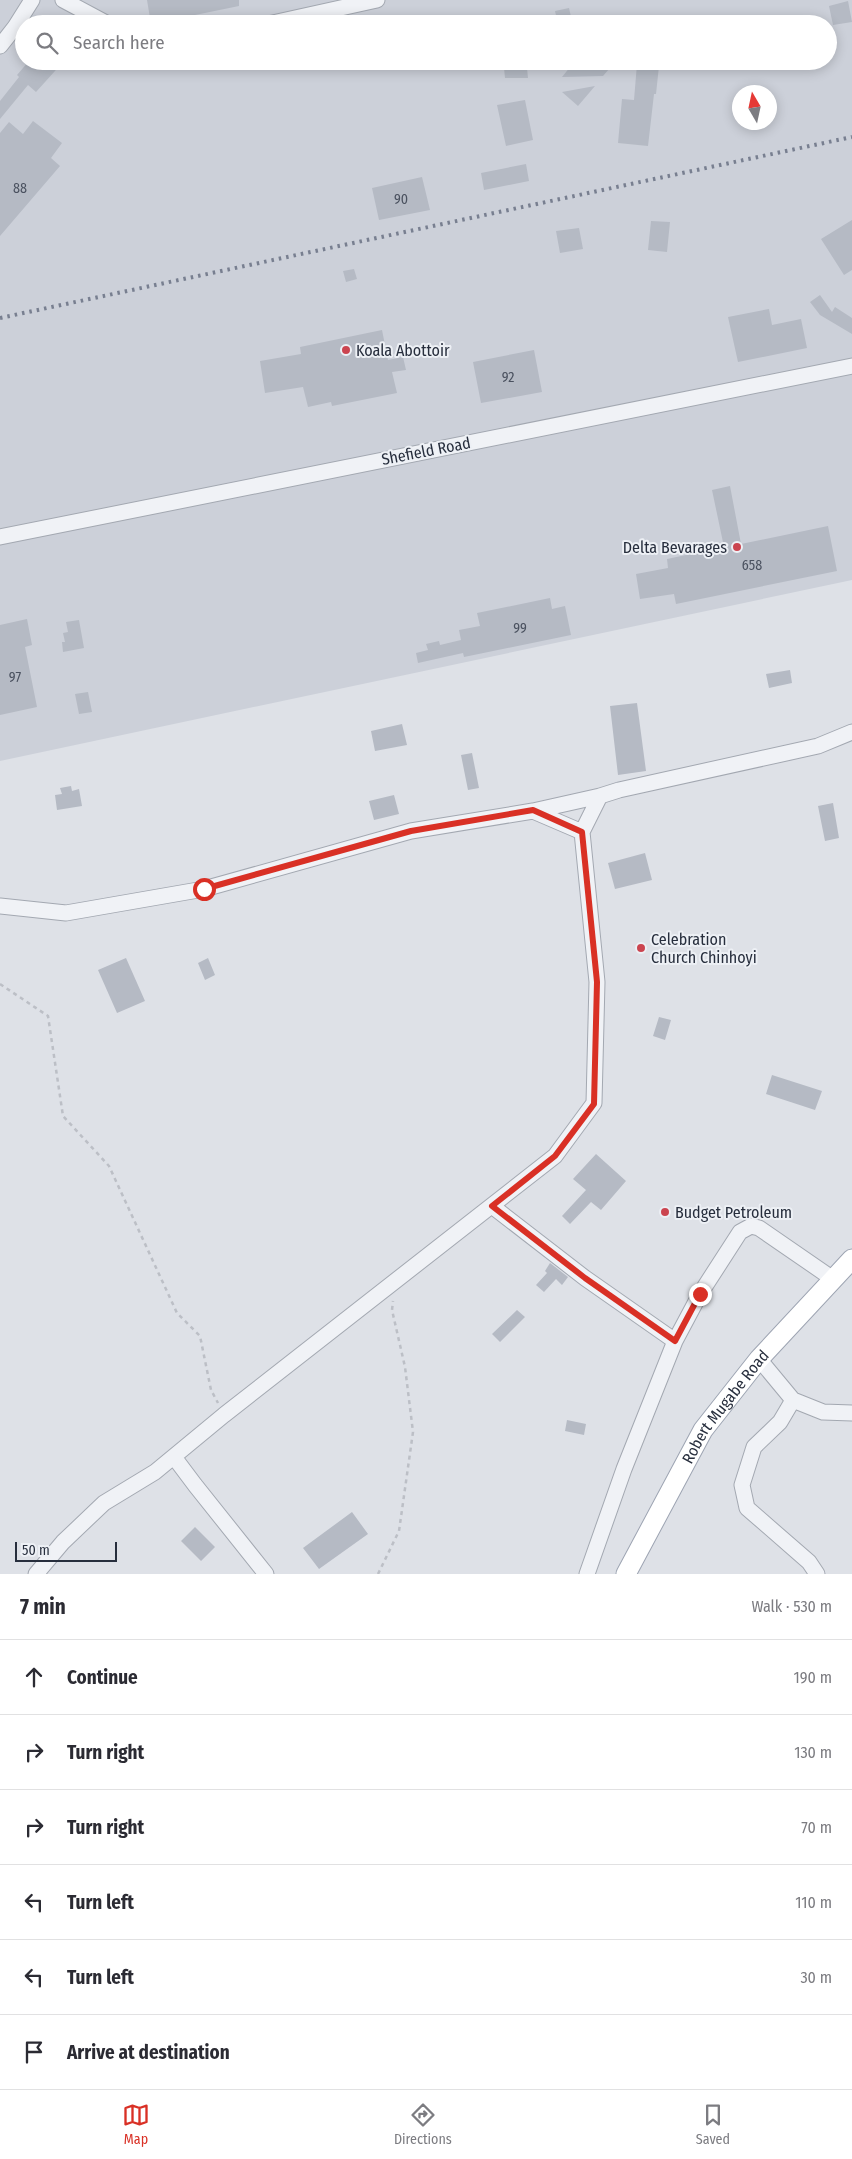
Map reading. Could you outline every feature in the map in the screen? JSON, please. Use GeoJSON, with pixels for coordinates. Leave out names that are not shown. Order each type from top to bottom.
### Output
{"type":"FeatureCollection","features":[{"type":"Feature","properties":{"kind":"main road","name":"Robert Mugabe Road"},"geometry":{"type":"LineString","coordinates":[[626,1574],[703,1430],[759,1360],[852,1259]]}},
{"type":"Feature","properties":{"kind":"street"},"geometry":{"type":"LineString","coordinates":[[23,15],[32,0]]}},
{"type":"Feature","properties":{"kind":"street"},"geometry":{"type":"LineString","coordinates":[[63,0],[91,15]]}},
{"type":"Feature","properties":{"kind":"street"},"geometry":{"type":"LineString","coordinates":[[309,15],[377,0]]}},
{"type":"Feature","properties":{"kind":"street"},"geometry":{"type":"LineString","coordinates":[[0,46],[15,27]]}},
{"type":"Feature","properties":{"kind":"street","name":"Shefield Road"},"geometry":{"type":"LineString","coordinates":[[0,537],[852,366]]}},
{"type":"Feature","properties":{"kind":"street"},"geometry":{"type":"LineString","coordinates":[[0,906],[66,913],[204,889],[411,831],[533,810],[600,796],[619,790],[818,746],[852,732]]}},
{"type":"Feature","properties":{"kind":"street"},"geometry":{"type":"LineString","coordinates":[[36,1574],[63,1542],[104,1503],[155,1472],[224,1415],[555,1156],[594,1104],[597,982],[582,832],[600,796]]}},
{"type":"Feature","properties":{"kind":"street"},"geometry":{"type":"LineString","coordinates":[[533,810],[582,832]]}},
{"type":"Feature","properties":{"kind":"street"},"geometry":{"type":"LineString","coordinates":[[492,1206],[585,1278],[675,1341]]}},
{"type":"Feature","properties":{"kind":"street"},"geometry":{"type":"LineString","coordinates":[[587,1574],[624,1469],[675,1341],[700,1294],[740,1232],[751,1226],[759,1228],[833,1279]]}},
{"type":"Feature","properties":{"kind":"street"},"geometry":{"type":"LineString","coordinates":[[759,1360],[792,1400],[823,1412],[852,1413]]}},
{"type":"Feature","properties":{"kind":"street"},"geometry":{"type":"LineString","coordinates":[[792,1400],[780,1422],[754,1446],[742,1485],[748,1508],[809,1562],[817,1574]]}},
{"type":"Feature","properties":{"kind":"street"},"geometry":{"type":"LineString","coordinates":[[174,1457],[266,1574]]}},
{"type":"Feature","properties":{"kind":"path"},"geometry":{"type":"LineString","coordinates":[[0,984],[48,1016],[63,1116],[109,1166],[177,1313],[200,1336],[211,1390],[224,1415]]}},
{"type":"Feature","properties":{"kind":"path"},"geometry":{"type":"LineString","coordinates":[[378,1574],[399,1531],[413,1432],[406,1367],[392,1310],[397,1280]]}},
{"type":"Feature","properties":{"kind":"shaded area"},"geometry":{"type":"Polygon","coordinates":[[[0,0],[852,0],[852,580],[0,761],[0,0]]]}},
{"type":"Feature","properties":{"kind":"building"},"geometry":{"type":"Polygon","coordinates":[[[147,0],[239,0],[239,6],[195,15],[150,15],[147,0]]]}},
{"type":"Feature","properties":{"kind":"building"},"geometry":{"type":"Polygon","coordinates":[[[848,1],[852,22],[837,24],[837,15],[831,15],[829,6],[848,1]]]}},
{"type":"Feature","properties":{"kind":"building"},"geometry":{"type":"Polygon","coordinates":[[[569,8],[571,15],[556,15],[555,11],[569,8]]]}},
{"type":"Feature","properties":{"kind":"building"},"geometry":{"type":"Polygon","coordinates":[[[21,70],[56,70],[36,92],[28,85],[0,119],[0,101],[19,77],[17,75],[21,70]]]}},
{"type":"Feature","properties":{"kind":"building"},"geometry":{"type":"Polygon","coordinates":[[[504,70],[527,70],[528,78],[505,78],[504,70]]]}},
{"type":"Feature","properties":{"kind":"building"},"geometry":{"type":"Polygon","coordinates":[[[568,70],[608,70],[603,76],[562,77],[568,70]]]}},
{"type":"Feature","properties":{"kind":"building"},"geometry":{"type":"Polygon","coordinates":[[[636,70],[659,70],[648,146],[618,143],[622,99],[634,100],[636,70]]]}},
{"type":"Feature","properties":{"kind":"building"},"geometry":{"type":"Polygon","coordinates":[[[595,86],[578,106],[562,92],[595,86]]]}},
{"type":"Feature","properties":{"kind":"building"},"geometry":{"type":"Polygon","coordinates":[[[525,100],[533,140],[506,146],[497,105],[525,100]]]}},
{"type":"Feature","properties":{"kind":"building"},"geometry":{"type":"Polygon","coordinates":[[[33,121],[62,143],[51,158],[60,166],[0,236],[0,133],[9,122],[23,134],[33,121]]]}},
{"type":"Feature","properties":{"kind":"building"},"geometry":{"type":"Polygon","coordinates":[[[526,164],[529,181],[484,190],[481,173],[526,164]]]}},
{"type":"Feature","properties":{"kind":"building"},"geometry":{"type":"Polygon","coordinates":[[[422,177],[430,210],[379,220],[372,188],[422,177]]]}},
{"type":"Feature","properties":{"kind":"building"},"geometry":{"type":"Polygon","coordinates":[[[852,220],[852,270],[844,275],[821,239],[852,220]]]}},
{"type":"Feature","properties":{"kind":"building"},"geometry":{"type":"Polygon","coordinates":[[[651,221],[670,222],[667,252],[648,250],[651,221]]]}},
{"type":"Feature","properties":{"kind":"building"},"geometry":{"type":"Polygon","coordinates":[[[579,228],[583,249],[560,253],[556,231],[579,228]]]}},
{"type":"Feature","properties":{"kind":"building"},"geometry":{"type":"Polygon","coordinates":[[[354,269],[357,279],[346,282],[343,271],[354,269]]]}},
{"type":"Feature","properties":{"kind":"building"},"geometry":{"type":"Polygon","coordinates":[[[820,295],[832,312],[835,307],[852,318],[852,334],[820,315],[810,302],[820,295]]]}},
{"type":"Feature","properties":{"kind":"building"},"geometry":{"type":"Polygon","coordinates":[[[769,309],[772,325],[801,319],[807,348],[738,362],[728,317],[769,309]]]}},
{"type":"Feature","properties":{"kind":"building"},"geometry":{"type":"Polygon","coordinates":[[[382,330],[388,360],[403,357],[406,370],[392,372],[397,393],[332,406],[331,402],[308,407],[303,387],[265,393],[260,361],[301,354],[300,347],[382,330]]]}},
{"type":"Feature","properties":{"kind":"building"},"geometry":{"type":"Polygon","coordinates":[[[534,350],[542,392],[481,403],[473,362],[534,350]]]}},
{"type":"Feature","properties":{"kind":"building"},"geometry":{"type":"Polygon","coordinates":[[[730,486],[741,544],[828,526],[837,571],[676,604],[674,594],[640,599],[636,574],[668,568],[667,559],[724,547],[712,490],[730,486]]]}},
{"type":"Feature","properties":{"kind":"building"},"geometry":{"type":"Polygon","coordinates":[[[550,598],[552,609],[565,606],[571,635],[464,657],[463,653],[418,663],[416,653],[428,650],[426,644],[439,641],[440,645],[461,640],[459,630],[480,626],[477,613],[550,598]]]}},
{"type":"Feature","properties":{"kind":"building"},"geometry":{"type":"Polygon","coordinates":[[[27,619],[32,645],[25,647],[37,707],[0,715],[0,625],[27,619]]]}},
{"type":"Feature","properties":{"kind":"building"},"geometry":{"type":"Polygon","coordinates":[[[79,620],[84,648],[63,652],[62,642],[65,642],[63,633],[68,632],[66,622],[79,620]]]}},
{"type":"Feature","properties":{"kind":"building"},"geometry":{"type":"Polygon","coordinates":[[[790,670],[792,683],[769,688],[766,674],[790,670]]]}},
{"type":"Feature","properties":{"kind":"building"},"geometry":{"type":"Polygon","coordinates":[[[88,692],[92,712],[79,714],[75,694],[88,692]]]}},
{"type":"Feature","properties":{"kind":"building"},"geometry":{"type":"Polygon","coordinates":[[[637,703],[646,771],[618,775],[610,706],[637,703]]]}},
{"type":"Feature","properties":{"kind":"building"},"geometry":{"type":"Polygon","coordinates":[[[402,724],[407,745],[375,751],[371,731],[402,724]]]}},
{"type":"Feature","properties":{"kind":"building"},"geometry":{"type":"Polygon","coordinates":[[[472,753],[479,788],[468,790],[461,755],[472,753]]]}},
{"type":"Feature","properties":{"kind":"building"},"geometry":{"type":"Polygon","coordinates":[[[71,786],[72,791],[79,789],[82,806],[57,810],[55,795],[62,794],[60,788],[71,786]]]}},
{"type":"Feature","properties":{"kind":"building"},"geometry":{"type":"Polygon","coordinates":[[[394,795],[399,814],[374,820],[369,801],[394,795]]]}},
{"type":"Feature","properties":{"kind":"building"},"geometry":{"type":"Polygon","coordinates":[[[833,803],[839,838],[825,841],[818,806],[833,803]]]}},
{"type":"Feature","properties":{"kind":"building"},"geometry":{"type":"Polygon","coordinates":[[[645,853],[652,880],[615,889],[608,863],[645,853]]]}},
{"type":"Feature","properties":{"kind":"building"},"geometry":{"type":"Polygon","coordinates":[[[126,958],[145,1001],[117,1013],[98,970],[126,958]]]}},
{"type":"Feature","properties":{"kind":"building"},"geometry":{"type":"Polygon","coordinates":[[[208,958],[215,975],[205,980],[198,963],[208,958]]]}},
{"type":"Feature","properties":{"kind":"building"},"geometry":{"type":"Polygon","coordinates":[[[659,1017],[671,1020],[665,1040],[653,1036],[659,1017]]]}},
{"type":"Feature","properties":{"kind":"building"},"geometry":{"type":"Polygon","coordinates":[[[772,1075],[822,1091],[815,1110],[766,1094],[772,1075]]]}},
{"type":"Feature","properties":{"kind":"building"},"geometry":{"type":"Polygon","coordinates":[[[596,1154],[626,1181],[601,1210],[591,1202],[570,1224],[562,1216],[586,1190],[573,1179],[596,1154]]]}},
{"type":"Feature","properties":{"kind":"building"},"geometry":{"type":"Polygon","coordinates":[[[550,1263],[568,1277],[562,1285],[556,1279],[544,1292],[536,1285],[547,1273],[545,1271],[550,1263]]]}},
{"type":"Feature","properties":{"kind":"building"},"geometry":{"type":"Polygon","coordinates":[[[517,1310],[525,1317],[500,1342],[492,1334],[517,1310]]]}},
{"type":"Feature","properties":{"kind":"building"},"geometry":{"type":"Polygon","coordinates":[[[567,1420],[586,1424],[584,1435],[565,1431],[567,1420]]]}},
{"type":"Feature","properties":{"kind":"building"},"geometry":{"type":"Polygon","coordinates":[[[352,1512],[368,1534],[319,1569],[303,1548],[352,1512]]]}},
{"type":"Feature","properties":{"kind":"building"},"geometry":{"type":"Polygon","coordinates":[[[195,1527],[215,1547],[201,1561],[181,1541],[195,1527]]]}},
{"type":"Feature","properties":{"kind":"railway"},"geometry":{"type":"LineString","coordinates":[[0,318],[852,137]]}},
{"type":"Feature","properties":{"kind":"place","name":"Koala Abottoir"},"geometry":{"type":"Point","coordinates":[346,350]}},
{"type":"Feature","properties":{"kind":"place","name":"Delta Bevarages"},"geometry":{"type":"Point","coordinates":[737,547]}},
{"type":"Feature","properties":{"kind":"place","name":"Celebration Church Chinhoyi"},"geometry":{"type":"Point","coordinates":[641,948]}},
{"type":"Feature","properties":{"kind":"place","name":"Budget Petroleum"},"geometry":{"type":"Point","coordinates":[665,1212]}},
{"type":"Feature","properties":{"kind":"route"},"geometry":{"type":"LineString","coordinates":[[204,889],[411,831],[533,810],[582,832],[597,982],[594,1104],[555,1156],[492,1206],[585,1278],[675,1341],[700,1294]]}}]}
